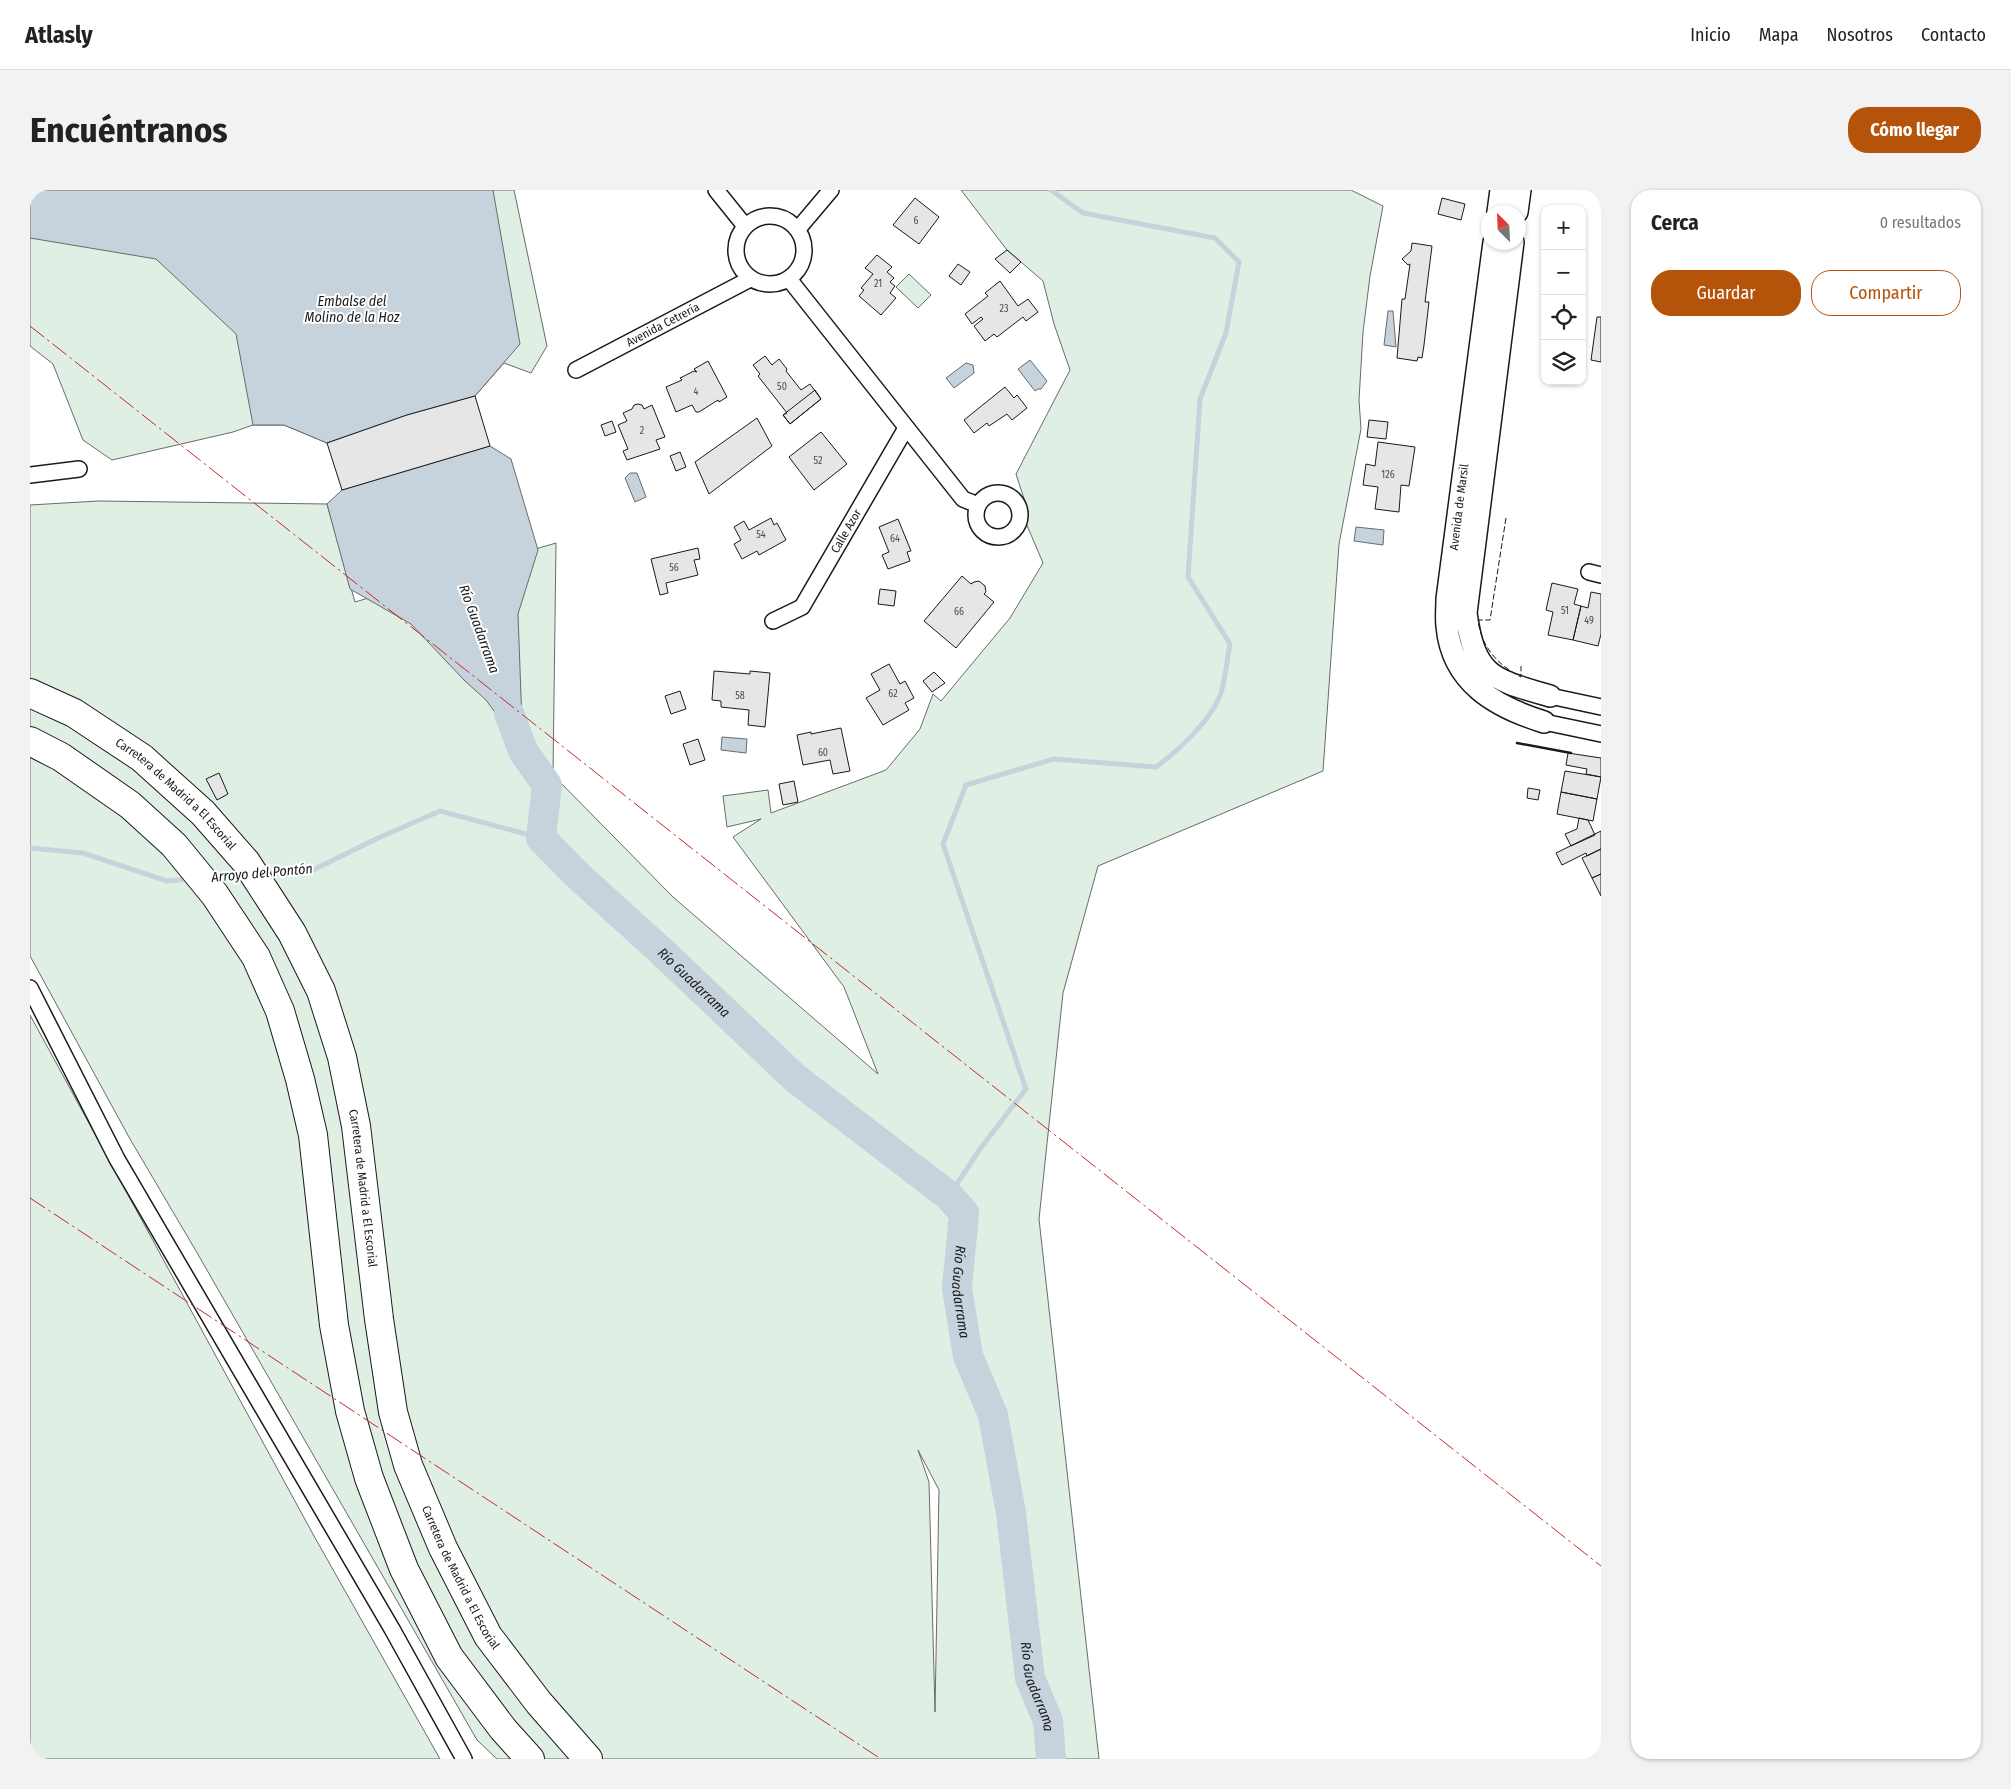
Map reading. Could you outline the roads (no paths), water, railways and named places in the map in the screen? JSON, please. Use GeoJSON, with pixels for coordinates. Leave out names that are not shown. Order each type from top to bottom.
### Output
{"type":"FeatureCollection","features":[{"type":"Feature","properties":{"kind":"highway"},"geometry":{"type":"LineString","coordinates":[[30,676],[44,681],[106,719],[142,758]]}},
{"type":"Feature","properties":{"kind":"highway","name":"Carretera de Madrid a El Escorial"},"geometry":{"type":"LineString","coordinates":[[30,693],[74,713],[142,758],[203,813],[246,862],[292,933],[321,991],[342,1057],[356,1126],[392,1412],[408,1465],[443,1548],[488,1636],[539,1703],[588,1759]]}},
{"type":"Feature","properties":{"kind":"highway"},"geometry":{"type":"LineString","coordinates":[[30,741],[62,757],[130,805],[174,845],[215,895],[256,958],[280,1011],[313,1134],[334,1326],[350,1411],[369,1478],[404,1569],[449,1657],[503,1728],[530,1759]]}},
{"type":"Feature","properties":{"kind":"street"},"geometry":{"type":"LineString","coordinates":[[716,190],[745,226]]}},
{"type":"Feature","properties":{"kind":"street"},"geometry":{"type":"LineString","coordinates":[[798,229],[831,190]]}},
{"type":"Feature","properties":{"kind":"street"},"geometry":{"type":"LineString","coordinates":[[1499,205],[1501,190]]}},
{"type":"Feature","properties":{"kind":"street"},"geometry":{"type":"LineString","coordinates":[[1518,205],[1520,190]]}},
{"type":"Feature","properties":{"kind":"street"},"geometry":{"type":"LineString","coordinates":[[772,216],[787,220],[798,229],[804,242],[804,256],[799,270],[789,280],[776,285],[762,284],[750,279],[740,268],[736,254],[737,239],[745,226],[757,218],[772,216]]}},
{"type":"Feature","properties":{"kind":"street","name":"Avenida de Marsil"},"geometry":{"type":"LineString","coordinates":[[1493,250],[1447,599],[1447,627],[1452,651],[1464,675],[1481,693],[1516,713],[1544,722]]}},
{"type":"Feature","properties":{"kind":"street","name":"Avenida de Marsil"},"geometry":{"type":"LineString","coordinates":[[1512,250],[1466,613],[1469,634],[1476,657],[1487,672],[1510,684],[1550,696]]}},
{"type":"Feature","properties":{"kind":"street","name":"Avenida Cetrería"},"geometry":{"type":"LineString","coordinates":[[576,370],[750,279]]}},
{"type":"Feature","properties":{"kind":"street"},"geometry":{"type":"LineString","coordinates":[[789,280],[963,499],[978,505]]}},
{"type":"Feature","properties":{"kind":"street","name":"Calle Azor"},"geometry":{"type":"LineString","coordinates":[[773,621],[802,607],[906,428]]}},
{"type":"Feature","properties":{"kind":"street"},"geometry":{"type":"LineString","coordinates":[[30,475],[79,469]]}},
{"type":"Feature","properties":{"kind":"street"},"geometry":{"type":"LineString","coordinates":[[1550,696],[1601,708]]}},
{"type":"Feature","properties":{"kind":"street"},"geometry":{"type":"LineString","coordinates":[[1544,722],[1601,734]]}},
{"type":"Feature","properties":{"kind":"street"},"geometry":{"type":"LineString","coordinates":[[30,988],[117,1159],[392,1629],[464,1759]]}},
{"type":"Feature","properties":{"kind":"water","name":"Embalse del Molino de la Hoz"},"geometry":{"type":"Polygon","coordinates":[[[30,190],[493,190],[520,344],[475,396],[407,415],[327,443],[284,425],[253,425],[236,334],[156,259],[30,238],[30,190]]]}},
{"type":"Feature","properties":{"kind":"water"},"geometry":{"type":"Polygon","coordinates":[[[1388,311],[1393,311],[1396,347],[1384,345],[1388,311]]]}},
{"type":"Feature","properties":{"kind":"water"},"geometry":{"type":"Polygon","coordinates":[[[1030,360],[1047,381],[1041,389],[1035,391],[1018,369],[1030,360]]]}},
{"type":"Feature","properties":{"kind":"water"},"geometry":{"type":"Polygon","coordinates":[[[966,363],[973,365],[974,373],[954,388],[946,378],[966,363]]]}},
{"type":"Feature","properties":{"kind":"water"},"geometry":{"type":"Polygon","coordinates":[[[490,446],[511,459],[538,550],[518,614],[523,751],[486,700],[465,681],[411,624],[350,589],[327,504],[342,490],[490,446]]]}},
{"type":"Feature","properties":{"kind":"water"},"geometry":{"type":"Polygon","coordinates":[[[630,473],[637,473],[646,497],[635,502],[625,478],[630,473]]]}},
{"type":"Feature","properties":{"kind":"water"},"geometry":{"type":"Polygon","coordinates":[[[1356,527],[1384,530],[1383,545],[1354,541],[1356,527]]]}},
{"type":"Feature","properties":{"kind":"water"},"geometry":{"type":"Polygon","coordinates":[[[722,737],[747,739],[746,753],[721,750],[722,737]]]}},
{"type":"Feature","properties":{"kind":"waterway"},"geometry":{"type":"LineString","coordinates":[[949,1196],[980,1149],[1026,1089],[943,844],[966,785],[1054,759],[1156,767],[1192,736],[1208,717],[1219,698],[1223,686],[1230,644],[1188,577],[1200,399],[1226,333],[1239,262],[1215,238],[1083,213],[1051,190]]}},
{"type":"Feature","properties":{"kind":"waterway","name":"Río Guadarrama"},"geometry":{"type":"LineString","coordinates":[[509,713],[523,751],[547,785],[541,838],[575,873],[660,950],[795,1078],[949,1196],[964,1213],[957,1288],[968,1356],[993,1415],[1011,1513],[1030,1678],[1048,1721],[1051,1759]]}},
{"type":"Feature","properties":{"kind":"waterway","name":"Arroyo del Pontón"},"geometry":{"type":"LineString","coordinates":[[263,874],[313,870],[378,838],[440,811],[541,838]]}},
{"type":"Feature","properties":{"kind":"waterway","name":"Arroyo del Pontón"},"geometry":{"type":"LineString","coordinates":[[30,848],[83,853],[167,881],[190,879]]}},
{"type":"Feature","properties":{"kind":"waterway","name":"Arroyo del Pontón"},"geometry":{"type":"LineString","coordinates":[[213,878],[245,875]]}}]}
